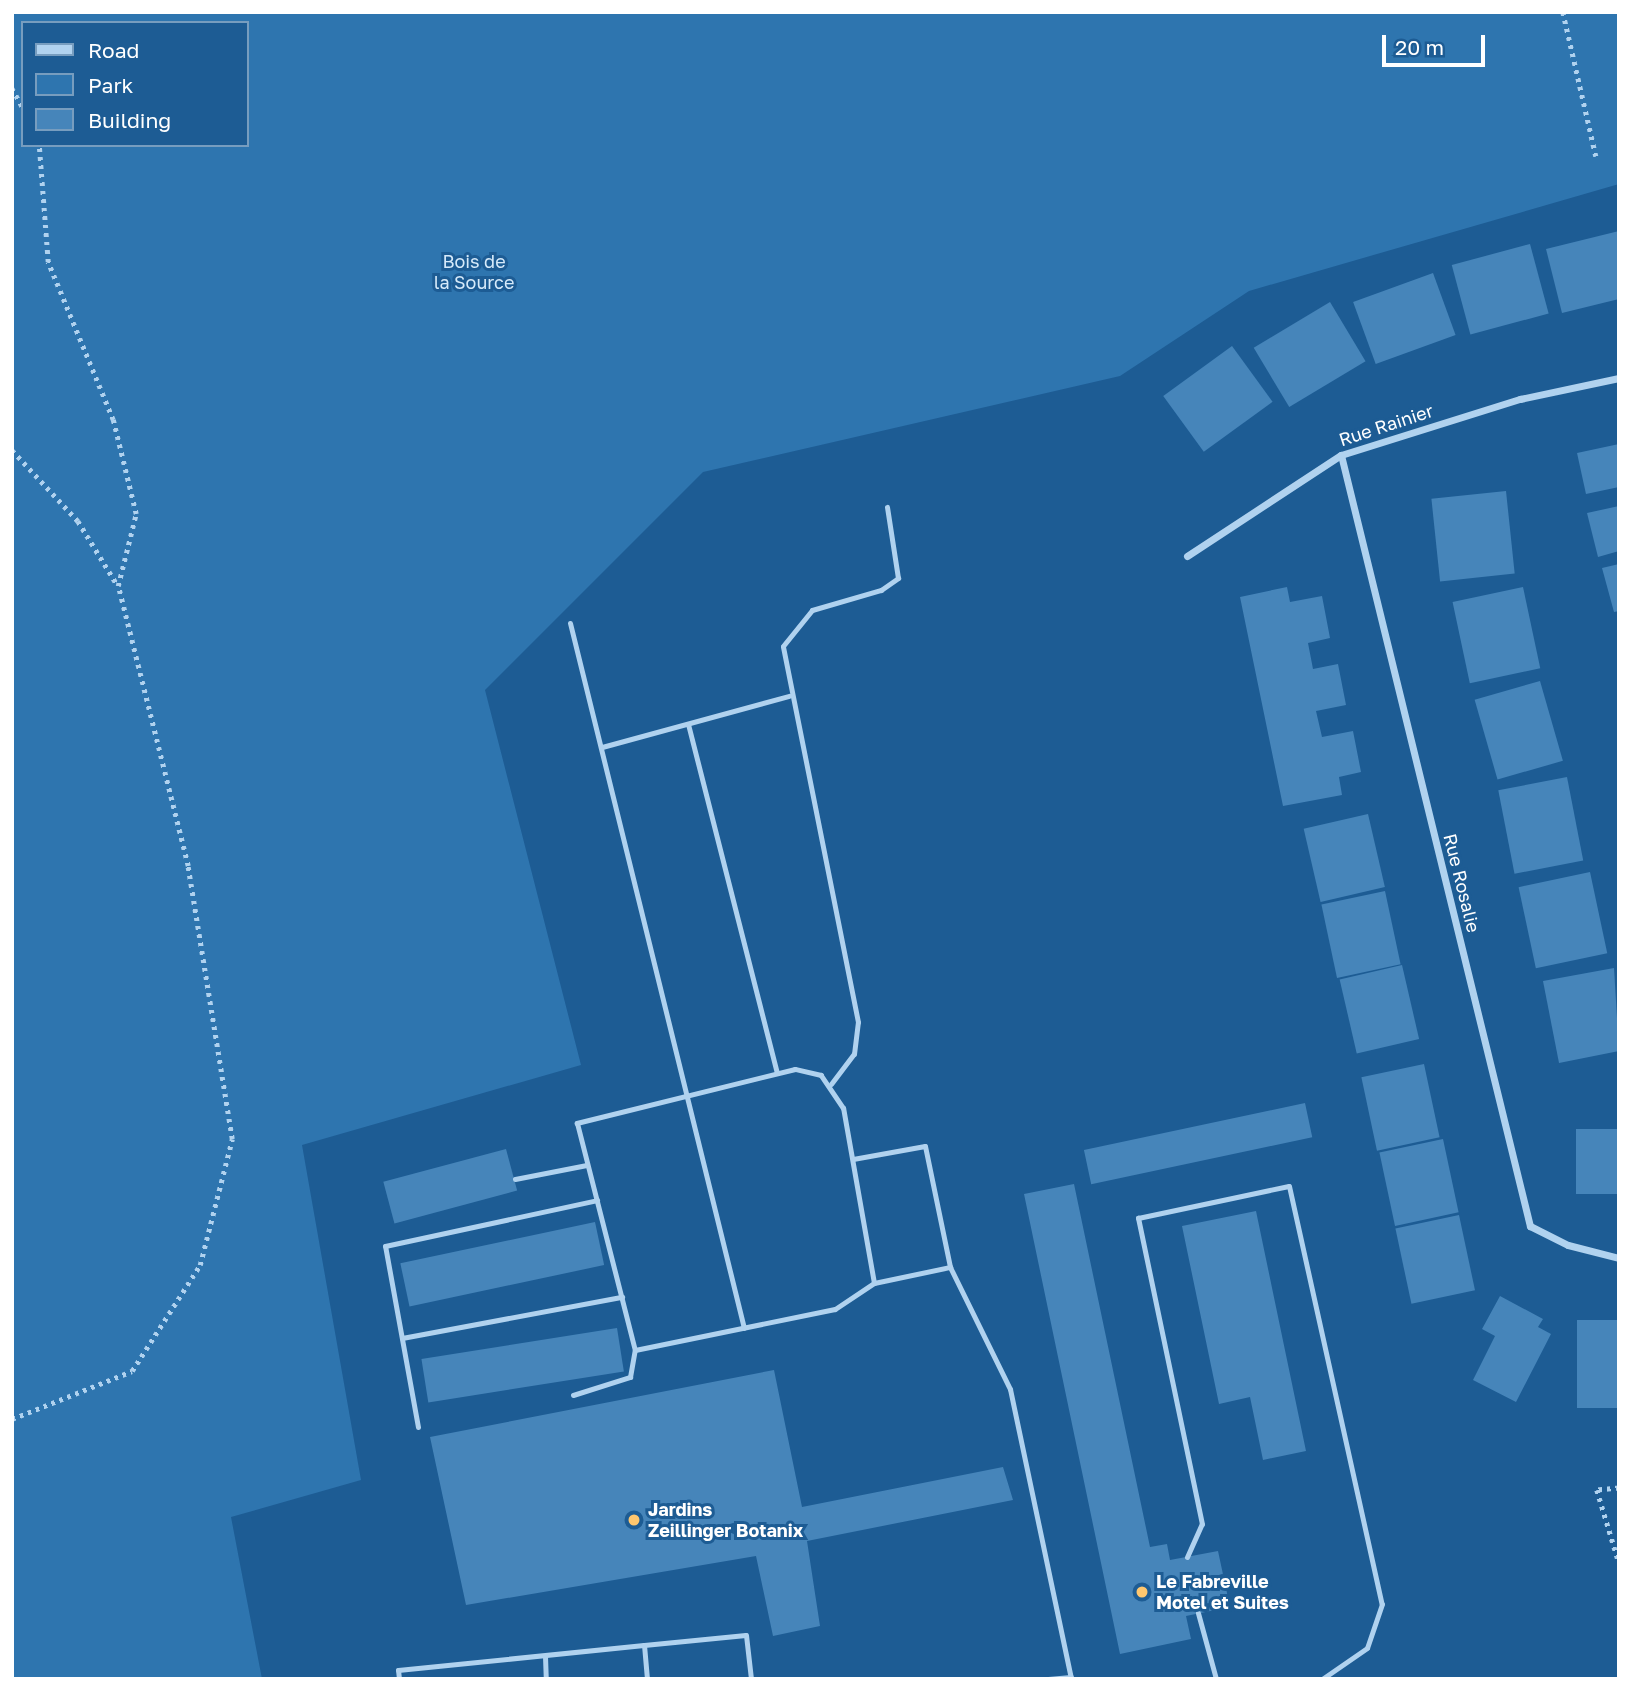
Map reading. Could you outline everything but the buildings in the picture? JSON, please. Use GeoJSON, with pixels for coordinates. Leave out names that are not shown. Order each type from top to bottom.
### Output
{"type":"FeatureCollection","features":[{"type":"Feature","properties":{"kind":"street","name":"Rue Rainier"},"geometry":{"type":"LineString","coordinates":[[1187,556],[1341,455],[1520,399],[1619,378]]}},
{"type":"Feature","properties":{"kind":"street","name":"Rue Rosalie"},"geometry":{"type":"LineString","coordinates":[[1341,455],[1530,1226],[1568,1245],[1619,1258]]}},
{"type":"Feature","properties":{"kind":"lane"},"geometry":{"type":"LineString","coordinates":[[831,1084],[854,1054],[858,1022],[789,696],[783,646],[797,623],[833,600],[881,590],[898,578],[887,507]]}},
{"type":"Feature","properties":{"kind":"lane"},"geometry":{"type":"LineString","coordinates":[[570,623],[744,1328]]}},
{"type":"Feature","properties":{"kind":"lane"},"geometry":{"type":"LineString","coordinates":[[602,747],[789,696]]}},
{"type":"Feature","properties":{"kind":"lane"},"geometry":{"type":"LineString","coordinates":[[688,723],[778,1073]]}},
{"type":"Feature","properties":{"kind":"lane"},"geometry":{"type":"LineString","coordinates":[[573,1395],[630,1377],[635,1350],[577,1123],[778,1073],[806,1071],[831,1084],[843,1108],[874,1283]]}},
{"type":"Feature","properties":{"kind":"lane"},"geometry":{"type":"LineString","coordinates":[[852,1159],[925,1146],[950,1267],[1010,1389],[1071,1678],[1048,1679]]}},
{"type":"Feature","properties":{"kind":"lane"},"geometry":{"type":"LineString","coordinates":[[515,1179],[587,1165]]}},
{"type":"Feature","properties":{"kind":"lane"},"geometry":{"type":"LineString","coordinates":[[1187,1557],[1202,1524],[1138,1219],[1289,1186],[1382,1604],[1367,1648],[1322,1679]]}},
{"type":"Feature","properties":{"kind":"lane"},"geometry":{"type":"LineString","coordinates":[[418,1427],[385,1246],[597,1200]]}},
{"type":"Feature","properties":{"kind":"lane"},"geometry":{"type":"LineString","coordinates":[[635,1350],[835,1310],[874,1283],[950,1267]]}},
{"type":"Feature","properties":{"kind":"lane"},"geometry":{"type":"LineString","coordinates":[[402,1338],[622,1297]]}},
{"type":"Feature","properties":{"kind":"lane"},"geometry":{"type":"LineString","coordinates":[[1198,1613],[1216,1679]]}},
{"type":"Feature","properties":{"kind":"lane"},"geometry":{"type":"LineString","coordinates":[[399,1679],[398,1670],[746,1634],[751,1679]]}},
{"type":"Feature","properties":{"kind":"lane"},"geometry":{"type":"LineString","coordinates":[[644,1645],[647,1679]]}},
{"type":"Feature","properties":{"kind":"lane"},"geometry":{"type":"LineString","coordinates":[[545,1656],[547,1679]]}},
{"type":"Feature","properties":{"kind":"path"},"geometry":{"type":"LineString","coordinates":[[1563,12],[1596,156]]}},
{"type":"Feature","properties":{"kind":"path"},"geometry":{"type":"LineString","coordinates":[[12,88],[21,104]]}},
{"type":"Feature","properties":{"kind":"path"},"geometry":{"type":"LineString","coordinates":[[39,147],[48,262],[113,420],[136,514],[118,586]]}},
{"type":"Feature","properties":{"kind":"path"},"geometry":{"type":"LineString","coordinates":[[12,450],[78,521],[118,586],[188,866],[232,1139],[200,1265],[132,1371],[12,1419]]}},
{"type":"Feature","properties":{"kind":"path"},"geometry":{"type":"LineString","coordinates":[[1619,1488],[1597,1490],[1619,1563]]}},
{"type":"Feature","properties":{"kind":"green space","name":"Bois de la Source"},"geometry":{"type":"Polygon","coordinates":[[[12,12],[1619,12],[1619,184],[1249,291],[1120,376],[703,472],[485,690],[581,1065],[302,1145],[361,1480],[231,1517],[262,1679],[12,1679],[12,12]]]}},
{"type":"Feature","properties":{"kind":"place","name":"Jardins Zeillinger Botanix"},"geometry":{"type":"Point","coordinates":[634,1520]}},
{"type":"Feature","properties":{"kind":"place","name":"Le Fabreville Motel et Suites"},"geometry":{"type":"Point","coordinates":[1142,1592]}}]}
